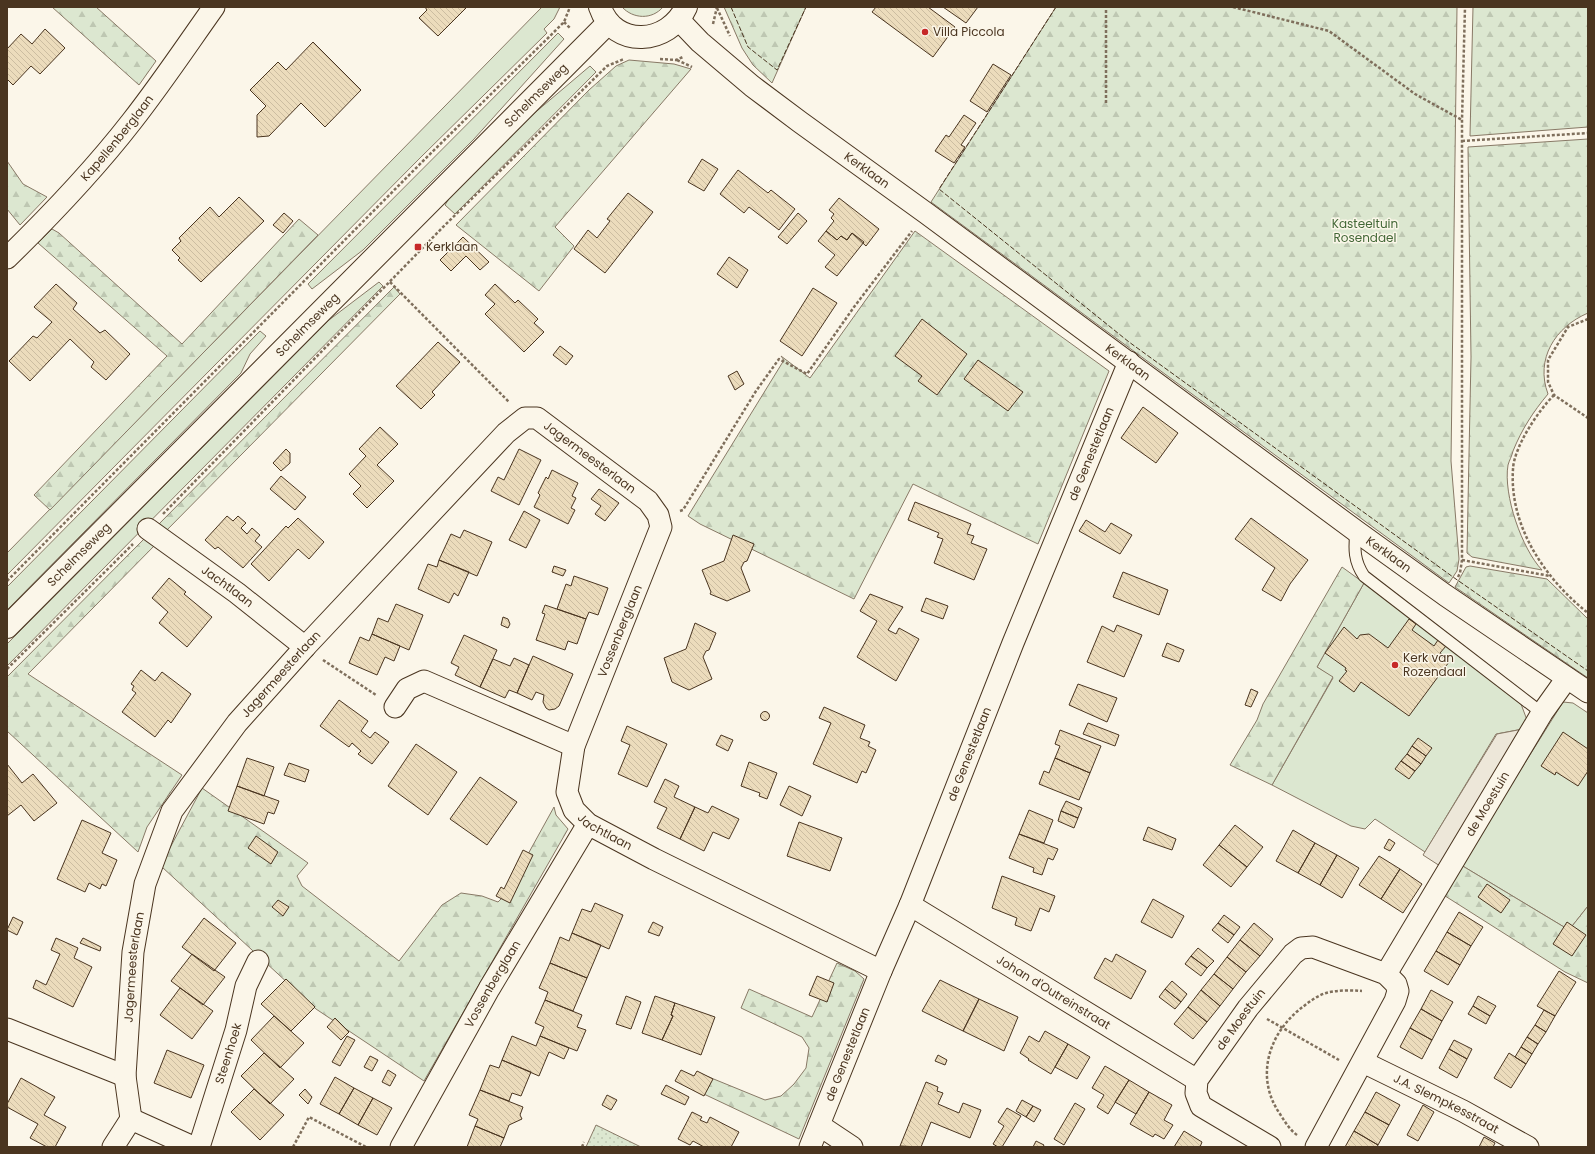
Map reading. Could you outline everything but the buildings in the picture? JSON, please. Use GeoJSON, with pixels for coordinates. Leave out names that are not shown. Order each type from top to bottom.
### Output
{"type":"FeatureCollection","features":[{"type":"Feature","properties":{"kind":"main road"},"geometry":{"type":"LineString","coordinates":[[604,15],[625,35],[638,37],[657,35],[669,29],[682,14]]}},
{"type":"Feature","properties":{"kind":"main road","name":"Schelmseweg"},"geometry":{"type":"LineString","coordinates":[[7,627],[604,15]]}},
{"type":"Feature","properties":{"kind":"street","name":"Kapellenberglaan"},"geometry":{"type":"LineString","coordinates":[[7,258],[62,202],[132,121],[214,7]]}},
{"type":"Feature","properties":{"kind":"street","name":"Kerklaan"},"geometry":{"type":"LineString","coordinates":[[682,14],[752,86],[1129,362],[1356,531],[1445,595],[1588,692]]}},
{"type":"Feature","properties":{"kind":"street","name":"de Genestetlaan"},"geometry":{"type":"LineString","coordinates":[[810,1147],[881,971],[910,905],[1013,643],[1129,362]]}},
{"type":"Feature","properties":{"kind":"street","name":"Jagermeesterlaan"},"geometry":{"type":"LineString","coordinates":[[131,1119],[125,1076],[133,952],[145,884],[172,811],[237,723],[305,647],[506,433],[524,418],[538,418],[648,501],[658,515]]}},
{"type":"Feature","properties":{"kind":"street","name":"Vossenberglaan"},"geometry":{"type":"LineString","coordinates":[[574,746],[661,527],[658,515]]}},
{"type":"Feature","properties":{"kind":"street","name":"Jachtlaan"},"geometry":{"type":"LineString","coordinates":[[148,529],[237,593],[305,647]]}},
{"type":"Feature","properties":{"kind":"street","name":"de Moestuin"},"geometry":{"type":"LineString","coordinates":[[1197,1080],[1248,1008],[1293,954],[1301,948],[1312,947],[1386,974],[1542,713],[1567,678]]}},
{"type":"Feature","properties":{"kind":"street"},"geometry":{"type":"LineString","coordinates":[[395,707],[407,689],[424,681],[574,746]]}},
{"type":"Feature","properties":{"kind":"street","name":"Jachtlaan"},"geometry":{"type":"LineString","coordinates":[[574,746],[567,792],[574,810],[588,824],[654,859],[881,971]]}},
{"type":"Feature","properties":{"kind":"street","name":"Vossenberglaan"},"geometry":{"type":"LineString","coordinates":[[401,1147],[489,989],[588,824]]}},
{"type":"Feature","properties":{"kind":"street","name":"Johan d'Outreinstraat"},"geometry":{"type":"LineString","coordinates":[[910,905],[1197,1080]]}},
{"type":"Feature","properties":{"kind":"street","name":"Steenhoek"},"geometry":{"type":"LineString","coordinates":[[200,1147],[236,1030],[246,986],[258,961]]}},
{"type":"Feature","properties":{"kind":"street"},"geometry":{"type":"LineString","coordinates":[[1309,1143],[1361,1067],[1395,1001],[1398,991],[1396,984],[1386,974]]}},
{"type":"Feature","properties":{"kind":"street"},"geometry":{"type":"LineString","coordinates":[[7,1029],[125,1076]]}},
{"type":"Feature","properties":{"kind":"street","name":"J.A. Slempkesstraat"},"geometry":{"type":"LineString","coordinates":[[1361,1067],[1463,1111],[1528,1147]]}},
{"type":"Feature","properties":{"kind":"street"},"geometry":{"type":"LineString","coordinates":[[1197,1080],[1196,1093],[1201,1106],[1270,1147]]}},
{"type":"Feature","properties":{"kind":"street"},"geometry":{"type":"LineString","coordinates":[[113,1147],[131,1119],[193,1147]]}},
{"type":"Feature","properties":{"kind":"street"},"geometry":{"type":"LineString","coordinates":[[820,1125],[852,1147]]}},
{"type":"Feature","properties":{"kind":"lane"},"geometry":{"type":"LineString","coordinates":[[1356,531],[1354,549],[1357,566],[1364,576],[1542,713]]}},
{"type":"Feature","properties":{"kind":"path"},"geometry":{"type":"LineString","coordinates":[[7,581],[424,160],[564,22],[570,7]]}},
{"type":"Feature","properties":{"kind":"path"},"geometry":{"type":"LineString","coordinates":[[1106,7],[1106,103]]}},
{"type":"Feature","properties":{"kind":"path"},"geometry":{"type":"LineString","coordinates":[[1233,7],[1329,30],[1415,94],[1462,120]]}},
{"type":"Feature","properties":{"kind":"path"},"geometry":{"type":"LineString","coordinates":[[1445,595],[1460,573],[1462,560],[1462,120],[1465,7]]}},
{"type":"Feature","properties":{"kind":"path"},"geometry":{"type":"LineString","coordinates":[[7,669],[148,529],[390,282],[607,66]]}},
{"type":"Feature","properties":{"kind":"path"},"geometry":{"type":"LineString","coordinates":[[1462,141],[1588,134]]}},
{"type":"Feature","properties":{"kind":"path"},"geometry":{"type":"LineString","coordinates":[[658,515],[683,510],[756,391],[779,358],[807,374],[854,307],[926,213]]}},
{"type":"Feature","properties":{"kind":"path"},"geometry":{"type":"LineString","coordinates":[[390,282],[524,418]]}},
{"type":"Feature","properties":{"kind":"path"},"geometry":{"type":"LineString","coordinates":[[1588,318],[1568,327],[1548,360],[1548,382],[1554,395],[1588,418]]}},
{"type":"Feature","properties":{"kind":"path"},"geometry":{"type":"LineString","coordinates":[[1554,395],[1546,403],[1524,436],[1513,468],[1513,493],[1520,522],[1531,548],[1550,576],[1588,613]]}},
{"type":"Feature","properties":{"kind":"path"},"geometry":{"type":"LineString","coordinates":[[1462,560],[1550,576]]}},
{"type":"Feature","properties":{"kind":"path"},"geometry":{"type":"LineString","coordinates":[[305,647],[395,707]]}},
{"type":"Feature","properties":{"kind":"path"},"geometry":{"type":"LineString","coordinates":[[1309,1143],[1290,1128],[1274,1106],[1268,1084],[1267,1074],[1270,1050],[1282,1028],[1305,1005],[1326,993],[1355,990],[1381,994],[1395,1001]]}},
{"type":"Feature","properties":{"kind":"path"},"geometry":{"type":"LineString","coordinates":[[1248,1008],[1282,1028],[1361,1067]]}},
{"type":"Feature","properties":{"kind":"path"},"geometry":{"type":"LineString","coordinates":[[293,1147],[309,1117],[366,1147]]}},
{"type":"Feature","properties":{"kind":"path"},"geometry":{"type":"LineString","coordinates":[[582,1147],[584,1142]]}},
{"type":"Feature","properties":{"kind":"green space"},"geometry":{"type":"Polygon","coordinates":[[[52,7],[96,7],[156,61],[139,85],[52,7]]]}},
{"type":"Feature","properties":{"kind":"green space"},"geometry":{"type":"Polygon","coordinates":[[[542,7],[560,7],[554,19],[544,29],[547,33],[421,157],[7,575],[7,553],[542,7]]]}},
{"type":"Feature","properties":{"kind":"green space"},"geometry":{"type":"Polygon","coordinates":[[[622,7],[663,7],[654,14],[648,16],[637,16],[626,11],[622,7]]]}},
{"type":"Feature","properties":{"kind":"green space"},"geometry":{"type":"Polygon","coordinates":[[[724,7],[806,7],[772,83],[753,65],[742,48],[724,7]]]}},
{"type":"Feature","properties":{"kind":"green space","name":"Kasteeltuin Rosendael"},"geometry":{"type":"Polygon","coordinates":[[[1056,7],[1457,7],[1451,461],[1459,559],[1457,571],[1449,583],[931,202],[1056,7]]]}},
{"type":"Feature","properties":{"kind":"green space"},"geometry":{"type":"Polygon","coordinates":[[[1473,7],[1588,7],[1588,127],[1470,136],[1473,7]]]}},
{"type":"Feature","properties":{"kind":"green space"},"geometry":{"type":"Polygon","coordinates":[[[558,33],[564,39],[474,139],[363,250],[312,289],[308,284],[558,33]]]}},
{"type":"Feature","properties":{"kind":"green space"},"geometry":{"type":"Polygon","coordinates":[[[629,60],[674,64],[691,69],[555,227],[574,246],[539,291],[456,225],[589,90],[616,66],[629,60]]]}},
{"type":"Feature","properties":{"kind":"green space"},"geometry":{"type":"Polygon","coordinates":[[[590,66],[596,72],[455,214],[445,205],[450,197],[531,116],[590,66]]]}},
{"type":"Feature","properties":{"kind":"green space"},"geometry":{"type":"Polygon","coordinates":[[[1588,139],[1588,313],[1576,319],[1566,327],[1557,336],[1551,346],[1546,357],[1544,369],[1548,394],[1524,428],[1516,443],[1508,465],[1508,491],[1511,506],[1521,535],[1535,561],[1542,570],[1472,557],[1467,553],[1471,357],[1468,147],[1588,139]]]}},
{"type":"Feature","properties":{"kind":"green space"},"geometry":{"type":"Polygon","coordinates":[[[7,161],[23,184],[47,197],[20,225],[7,209],[7,161]]]}},
{"type":"Feature","properties":{"kind":"green space"},"geometry":{"type":"Polygon","coordinates":[[[299,219],[318,235],[50,510],[34,495],[167,356],[38,243],[52,229],[59,233],[182,344],[299,219]]]}},
{"type":"Feature","properties":{"kind":"green space"},"geometry":{"type":"Polygon","coordinates":[[[915,231],[1109,371],[1038,544],[913,484],[854,599],[700,524],[688,516],[784,360],[781,356],[810,378],[915,231]]]}},
{"type":"Feature","properties":{"kind":"green space"},"geometry":{"type":"Polygon","coordinates":[[[379,282],[383,286],[7,666],[7,644],[329,320],[379,282]]]}},
{"type":"Feature","properties":{"kind":"green space"},"geometry":{"type":"Polygon","coordinates":[[[394,287],[400,294],[163,534],[155,528],[394,287]]]}},
{"type":"Feature","properties":{"kind":"green space"},"geometry":{"type":"Polygon","coordinates":[[[260,331],[266,336],[250,354],[241,373],[7,610],[7,587],[260,331]]]}},
{"type":"Feature","properties":{"kind":"green space"},"geometry":{"type":"Polygon","coordinates":[[[147,536],[157,543],[28,674],[182,775],[147,827],[138,852],[7,731],[7,677],[147,536]]]}},
{"type":"Feature","properties":{"kind":"green space"},"geometry":{"type":"Polygon","coordinates":[[[1470,566],[1547,579],[1588,619],[1588,678],[1455,587],[1466,567],[1470,566]]]}},
{"type":"Feature","properties":{"kind":"green space"},"geometry":{"type":"Polygon","coordinates":[[[1342,567],[1364,583],[1317,667],[1333,677],[1272,785],[1230,765],[1257,720],[1263,704],[1342,567]]]}},
{"type":"Feature","properties":{"kind":"green space"},"geometry":{"type":"Polygon","coordinates":[[[1364,583],[1446,644],[1521,704],[1527,720],[1523,729],[1496,734],[1425,852],[1375,819],[1365,829],[1351,826],[1272,785],[1333,678],[1317,667],[1364,583]]]}},
{"type":"Feature","properties":{"kind":"green space"},"geometry":{"type":"Polygon","coordinates":[[[1563,702],[1573,703],[1588,713],[1588,906],[1569,930],[1461,865],[1563,702]]]}},
{"type":"Feature","properties":{"kind":"green space"},"geometry":{"type":"Polygon","coordinates":[[[202,788],[308,863],[297,876],[302,886],[399,961],[442,905],[461,893],[482,896],[498,902],[506,894],[554,807],[556,815],[568,829],[424,1081],[316,1009],[162,867],[164,859],[202,788]]]}},
{"type":"Feature","properties":{"kind":"green space"},"geometry":{"type":"Polygon","coordinates":[[[1461,865],[1569,930],[1588,906],[1588,983],[1565,972],[1442,894],[1461,865]]]}},
{"type":"Feature","properties":{"kind":"green space"},"geometry":{"type":"Polygon","coordinates":[[[837,963],[855,971],[864,979],[799,1139],[689,1087],[699,1073],[765,1100],[781,1096],[794,1084],[806,1068],[809,1048],[802,1037],[741,1008],[749,989],[812,1017],[837,963]]]}},
{"type":"Feature","properties":{"kind":"green space"},"geometry":{"type":"Polygon","coordinates":[[[596,1125],[641,1147],[586,1147],[596,1125]]]}},
{"type":"Feature","properties":{"kind":"shaded area"},"geometry":{"type":"Polygon","coordinates":[[[1523,729],[1440,866],[1423,855],[1497,734],[1523,729]]]}},
{"type":"Feature","properties":{"kind":"fence"},"geometry":{"type":"LineString","coordinates":[[731,7],[748,47],[777,70],[806,7]]}},
{"type":"Feature","properties":{"kind":"fence"},"geometry":{"type":"LineString","coordinates":[[1056,7],[939,189],[1129,342],[1453,577],[1588,671]]}},
{"type":"Feature","properties":{"kind":"place","name":"Villa Piccola"},"geometry":{"type":"Point","coordinates":[925,32]}},
{"type":"Feature","properties":{"kind":"place","name":"Kerklaan"},"geometry":{"type":"Point","coordinates":[418,247]}},
{"type":"Feature","properties":{"kind":"place","name":"Kerk van Rozendaal"},"geometry":{"type":"Point","coordinates":[1395,665]}}]}
